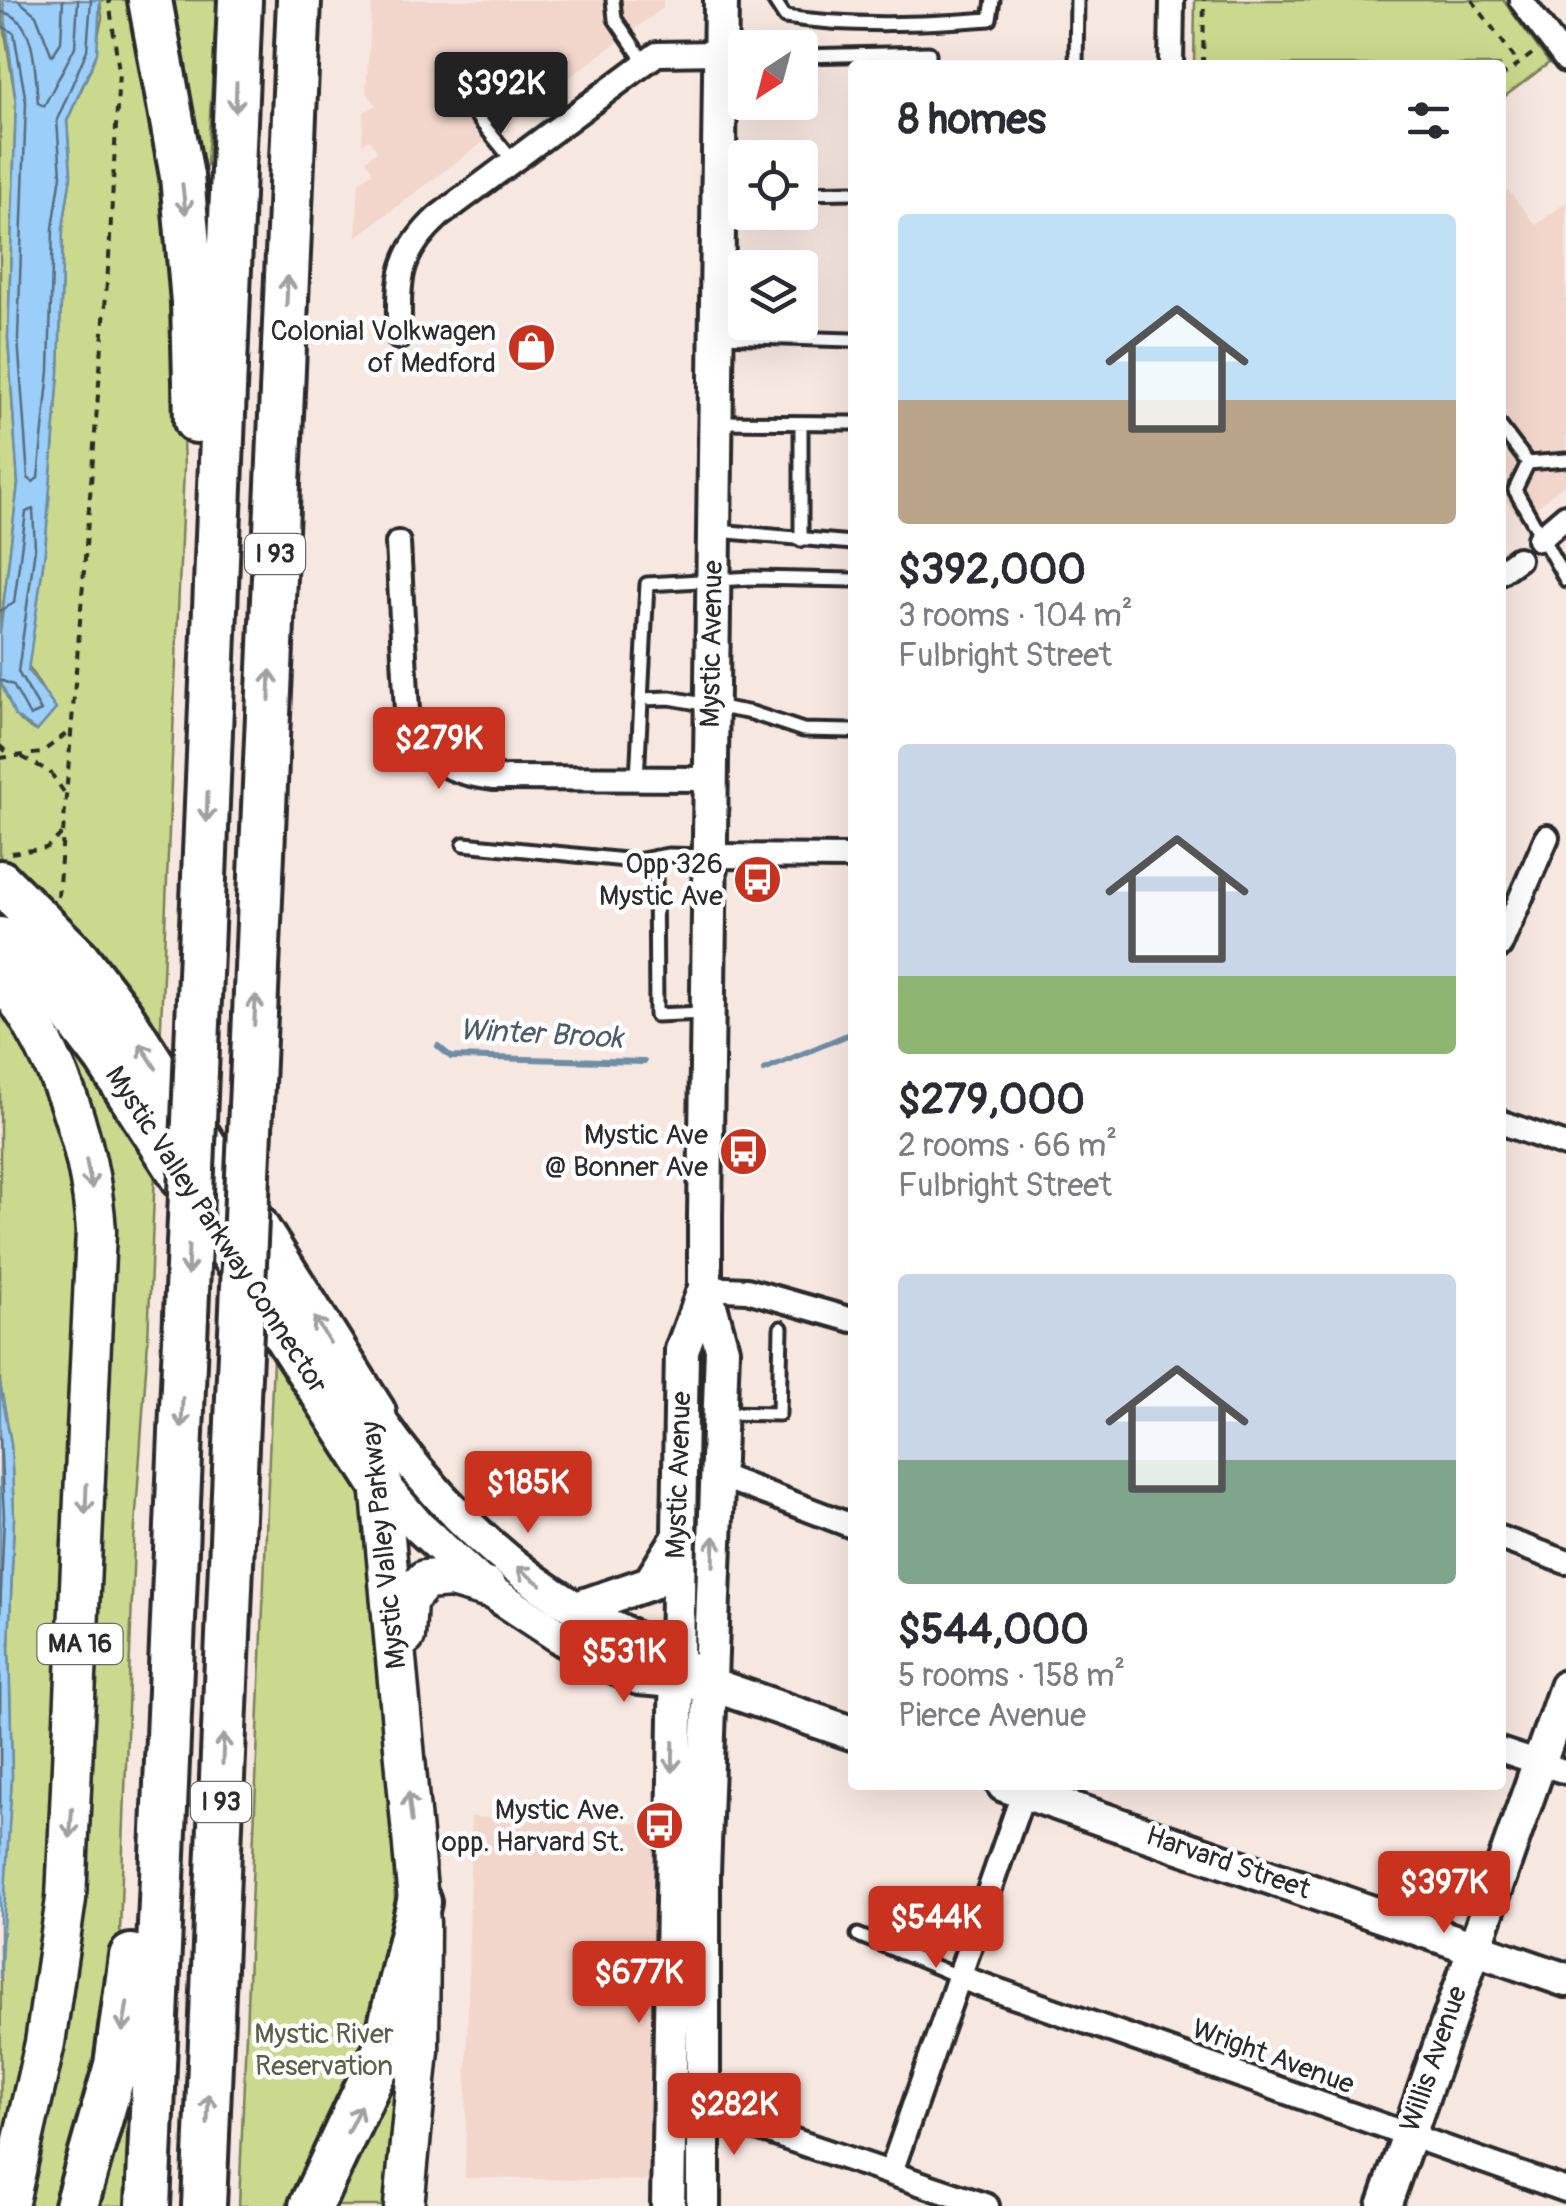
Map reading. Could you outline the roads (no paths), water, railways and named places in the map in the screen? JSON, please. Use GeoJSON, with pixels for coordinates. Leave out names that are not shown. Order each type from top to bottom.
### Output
{"type":"FeatureCollection","features":[{"type":"Feature","properties":{"kind":"highway"},"geometry":{"type":"LineString","coordinates":[[150,0],[184,190],[193,302],[196,416],[216,575]]}},
{"type":"Feature","properties":{"kind":"highway","name":"I 93"},"geometry":{"type":"LineString","coordinates":[[148,2206],[240,0]]}},
{"type":"Feature","properties":{"kind":"highway","name":"I 93"},"geometry":{"type":"LineString","coordinates":[[204,2206],[299,0]]}},
{"type":"Feature","properties":{"kind":"highway","name":"Mystic Valley Parkway"},"geometry":{"type":"LineString","coordinates":[[1,867],[121,1015],[374,1412],[380,1482]]}},
{"type":"Feature","properties":{"kind":"highway","name":"Mystic Valley Parkway Connector"},"geometry":{"type":"LineString","coordinates":[[0,939],[63,1002],[106,1058],[380,1482]]}},
{"type":"Feature","properties":{"kind":"highway"},"geometry":{"type":"LineString","coordinates":[[76,2206],[116,2065],[130,1958],[163,1855]]}},
{"type":"Feature","properties":{"kind":"highway"},"geometry":{"type":"LineString","coordinates":[[311,2206],[384,2051],[419,1902]]}},
{"type":"Feature","properties":{"kind":"main road","name":"Mystic Avenue"},"geometry":{"type":"LineString","coordinates":[[721,0],[730,140]]}},
{"type":"Feature","properties":{"kind":"main road","name":"Mystic Avenue"},"geometry":{"type":"LineString","coordinates":[[703,2206],[702,1873],[722,1350],[705,1288],[709,779],[717,336],[728,230]]}},
{"type":"Feature","properties":{"kind":"main road","name":"MA 16"},"geometry":{"type":"LineString","coordinates":[[0,975],[50,1054],[77,1126],[92,1193],[96,1264],[66,1899],[46,2043],[8,2206]]}},
{"type":"Feature","properties":{"kind":"main road","name":"Mystic Avenue"},"geometry":{"type":"LineString","coordinates":[[668,2206],[682,1350],[705,1288]]}},
{"type":"Feature","properties":{"kind":"main road"},"geometry":{"type":"LineString","coordinates":[[374,1412],[416,1470],[467,1523],[577,1608],[674,1670]]}},
{"type":"Feature","properties":{"kind":"main road","name":"Mystic Valley Parkway Connector"},"geometry":{"type":"LineString","coordinates":[[380,1482],[418,1527],[486,1588],[612,1666],[639,1678],[674,1670],[710,1684]]}},
{"type":"Feature","properties":{"kind":"main road","name":"Mystic Valley Parkway"},"geometry":{"type":"LineString","coordinates":[[380,1482],[419,1902],[418,2050],[404,2206]]}},
{"type":"Feature","properties":{"kind":"main road"},"geometry":{"type":"LineString","coordinates":[[577,1608],[650,1583],[670,1558],[678,1536]]}},
{"type":"Feature","properties":{"kind":"main road"},"geometry":{"type":"LineString","coordinates":[[400,1713],[406,1650],[404,1615],[412,1592],[425,1580],[438,1577],[486,1588]]}},
{"type":"Feature","properties":{"kind":"main road"},"geometry":{"type":"LineString","coordinates":[[710,1684],[848,1731]]}},
{"type":"Feature","properties":{"kind":"main road","name":"Willis Avenue"},"geometry":{"type":"LineString","coordinates":[[1384,2206],[1473,1948],[1554,1768],[1566,1686]]}},
{"type":"Feature","properties":{"kind":"main road","name":"Harvard Street"},"geometry":{"type":"LineString","coordinates":[[1026,1790],[1566,1980]]}},
{"type":"Feature","properties":{"kind":"street"},"geometry":{"type":"LineString","coordinates":[[1171,60],[1172,0]]}},
{"type":"Feature","properties":{"kind":"street"},"geometry":{"type":"LineString","coordinates":[[1521,0],[1566,60]]}},
{"type":"Feature","properties":{"kind":"street"},"geometry":{"type":"LineString","coordinates":[[400,337],[401,268],[415,239],[658,54],[683,50],[726,54]]}},
{"type":"Feature","properties":{"kind":"street"},"geometry":{"type":"LineString","coordinates":[[1540,538],[1566,516]]}},
{"type":"Feature","properties":{"kind":"street"},"geometry":{"type":"LineString","coordinates":[[398,543],[407,712],[412,731],[424,750],[460,774],[709,779]]}},
{"type":"Feature","properties":{"kind":"street"},"geometry":{"type":"LineString","coordinates":[[1506,932],[1547,837]]}},
{"type":"Feature","properties":{"kind":"street"},"geometry":{"type":"LineString","coordinates":[[711,856],[848,857]]}},
{"type":"Feature","properties":{"kind":"street"},"geometry":{"type":"LineString","coordinates":[[1506,1124],[1566,1145]]}},
{"type":"Feature","properties":{"kind":"street"},"geometry":{"type":"LineString","coordinates":[[705,1288],[747,1290],[848,1319]]}},
{"type":"Feature","properties":{"kind":"street"},"geometry":{"type":"LineString","coordinates":[[718,1475],[848,1524]]}},
{"type":"Feature","properties":{"kind":"street"},"geometry":{"type":"LineString","coordinates":[[1506,1540],[1566,1562]]}},
{"type":"Feature","properties":{"kind":"street"},"geometry":{"type":"LineString","coordinates":[[1506,1752],[1554,1768]]}},
{"type":"Feature","properties":{"kind":"street"},"geometry":{"type":"LineString","coordinates":[[891,2172],[962,1978],[1017,1790]]}},
{"type":"Feature","properties":{"kind":"street","name":"Wright Avenue"},"geometry":{"type":"LineString","coordinates":[[962,1978],[1566,2190]]}},
{"type":"Feature","properties":{"kind":"street"},"geometry":{"type":"LineString","coordinates":[[670,2099],[986,2206]]}},
{"type":"Feature","properties":{"kind":"lane"},"geometry":{"type":"LineString","coordinates":[[613,0],[615,19],[645,64]]}},
{"type":"Feature","properties":{"kind":"lane"},"geometry":{"type":"LineString","coordinates":[[774,0],[785,16],[832,21],[990,18],[993,0]]}},
{"type":"Feature","properties":{"kind":"lane"},"geometry":{"type":"LineString","coordinates":[[1076,60],[1077,0]]}},
{"type":"Feature","properties":{"kind":"lane"},"geometry":{"type":"LineString","coordinates":[[818,56],[929,53],[930,60]]}},
{"type":"Feature","properties":{"kind":"lane"},"geometry":{"type":"LineString","coordinates":[[478,118],[513,161]]}},
{"type":"Feature","properties":{"kind":"lane"},"geometry":{"type":"LineString","coordinates":[[818,192],[848,192]]}},
{"type":"Feature","properties":{"kind":"lane"},"geometry":{"type":"LineString","coordinates":[[717,336],[807,335],[848,340]]}},
{"type":"Feature","properties":{"kind":"lane"},"geometry":{"type":"LineString","coordinates":[[715,422],[848,423]]}},
{"type":"Feature","properties":{"kind":"lane"},"geometry":{"type":"LineString","coordinates":[[802,423],[802,540]]}},
{"type":"Feature","properties":{"kind":"lane"},"geometry":{"type":"LineString","coordinates":[[1506,434],[1528,463]]}},
{"type":"Feature","properties":{"kind":"lane"},"geometry":{"type":"LineString","coordinates":[[1528,463],[1566,460]]}},
{"type":"Feature","properties":{"kind":"lane"},"geometry":{"type":"LineString","coordinates":[[1528,463],[1515,490],[1566,580]]}},
{"type":"Feature","properties":{"kind":"lane"},"geometry":{"type":"LineString","coordinates":[[714,530],[848,543]]}},
{"type":"Feature","properties":{"kind":"lane"},"geometry":{"type":"LineString","coordinates":[[637,778],[647,584],[714,579],[848,580]]}},
{"type":"Feature","properties":{"kind":"lane"},"geometry":{"type":"LineString","coordinates":[[641,698],[670,698],[752,713],[803,730],[848,731]]}},
{"type":"Feature","properties":{"kind":"lane"},"geometry":{"type":"LineString","coordinates":[[464,844],[636,861],[711,856]]}},
{"type":"Feature","properties":{"kind":"lane"},"geometry":{"type":"LineString","coordinates":[[655,857],[656,1015],[707,1013]]}},
{"type":"Feature","properties":{"kind":"lane"},"geometry":{"type":"LineString","coordinates":[[719,1412],[779,1414],[781,1328]]}},
{"type":"Feature","properties":{"kind":"lane"},"geometry":{"type":"LineString","coordinates":[[858,1935],[962,1978]]}},
{"type":"Feature","properties":{"kind":"water"},"geometry":{"type":"Polygon","coordinates":[[[3,0],[100,0],[97,53],[67,121],[71,175],[63,228],[59,372],[45,550],[28,671],[56,709],[37,731],[15,716],[0,680],[0,633],[18,484],[8,338],[16,103],[3,0]]]}},
{"type":"Feature","properties":{"kind":"water"},"geometry":{"type":"Polygon","coordinates":[[[0,1383],[11,1444],[14,1516],[9,1647],[12,1776],[0,1979],[0,1383]]]}},
{"type":"Feature","properties":{"kind":"waterway","name":"Winter Brook"},"geometry":{"type":"LineString","coordinates":[[764,1070],[848,1035]]}},
{"type":"Feature","properties":{"kind":"waterway","name":"Winter Brook"},"geometry":{"type":"LineString","coordinates":[[438,1046],[451,1057],[644,1062]]}},
{"type":"Feature","properties":{"kind":"place","name":"Colonial Volkwagen of Medford"},"geometry":{"type":"Point","coordinates":[531,347]}},
{"type":"Feature","properties":{"kind":"place","name":"Opp 326 Mystic Ave"},"geometry":{"type":"Point","coordinates":[758,880]}},
{"type":"Feature","properties":{"kind":"place","name":"Mystic Ave @ Bonner Ave"},"geometry":{"type":"Point","coordinates":[743,1151]}},
{"type":"Feature","properties":{"kind":"place","name":"Mystic Ave. opp. Harvard St."},"geometry":{"type":"Point","coordinates":[660,1826]}},
{"type":"Feature","properties":{"kind":"park label","name":"Mystic River Reservation"},"geometry":{"type":"Point","coordinates":[324,2050]}}]}
